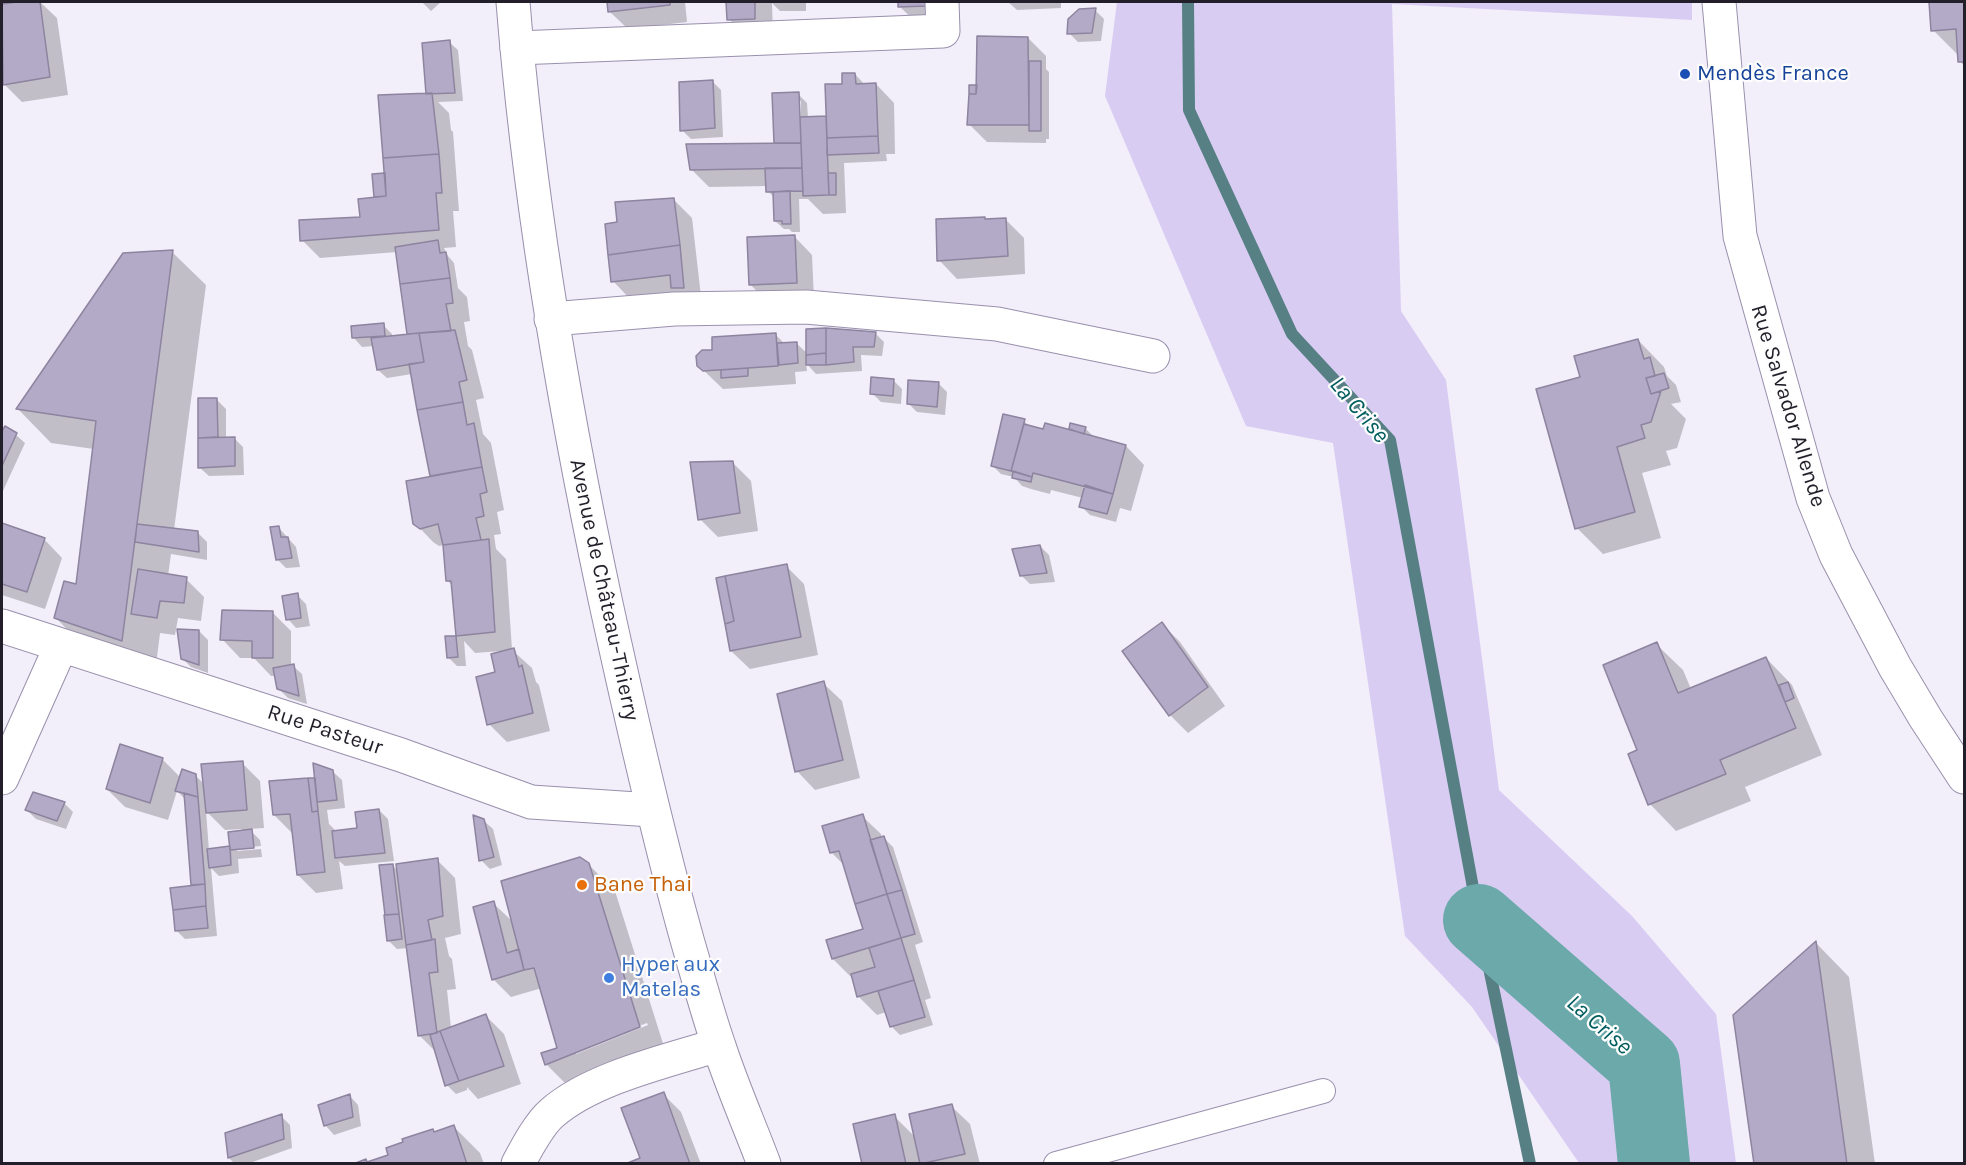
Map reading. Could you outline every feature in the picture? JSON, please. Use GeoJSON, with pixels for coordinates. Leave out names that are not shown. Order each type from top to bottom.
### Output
{"type":"FeatureCollection","features":[{"type":"Feature","properties":{"kind":"street","name":"Avenue de Château-Thierry"},"geometry":{"type":"LineString","coordinates":[[513,2],[551,319],[581,483],[652,810],[718,1045],[764,1164]]}},
{"type":"Feature","properties":{"kind":"street"},"geometry":{"type":"LineString","coordinates":[[517,48],[943,31],[942,2]]}},
{"type":"Feature","properties":{"kind":"street","name":"Rue Salvador Allende"},"geometry":{"type":"LineString","coordinates":[[1719,2],[1740,236],[1813,498],[1836,555],[1895,667],[1965,777]]}},
{"type":"Feature","properties":{"kind":"street"},"geometry":{"type":"LineString","coordinates":[[551,319],[674,309],[806,307],[997,324],[1153,356]]}},
{"type":"Feature","properties":{"kind":"street","name":"Rue Pasteur"},"geometry":{"type":"LineString","coordinates":[[2,626],[401,755],[531,802],[652,810]]}},
{"type":"Feature","properties":{"kind":"street"},"geometry":{"type":"LineString","coordinates":[[2,778],[61,646]]}},
{"type":"Feature","properties":{"kind":"street"},"geometry":{"type":"LineString","coordinates":[[518,1164],[550,1115],[577,1095],[645,1067],[718,1045]]}},
{"type":"Feature","properties":{"kind":"lane"},"geometry":{"type":"LineString","coordinates":[[1056,1164],[1323,1091]]}},
{"type":"Feature","properties":{"kind":"shaded area"},"geometry":{"type":"Polygon","coordinates":[[[1117,2],[1692,2],[1692,20],[1392,4],[1401,311],[1446,380],[1499,790],[1632,916],[1716,1014],[1736,1163],[1579,1163],[1472,1007],[1405,936],[1333,443],[1246,426],[1105,96],[1117,2]]]}},
{"type":"Feature","properties":{"kind":"building"},"geometry":{"type":"Polygon","coordinates":[[[40,2],[50,77],[3,85],[2,4],[40,2]]]}},
{"type":"Feature","properties":{"kind":"building"},"geometry":{"type":"Polygon","coordinates":[[[607,2],[670,2],[670,5],[608,12],[607,2]]]}},
{"type":"Feature","properties":{"kind":"building"},"geometry":{"type":"Polygon","coordinates":[[[726,2],[755,2],[755,19],[727,20],[726,2]]]}},
{"type":"Feature","properties":{"kind":"building"},"geometry":{"type":"Polygon","coordinates":[[[898,2],[927,2],[927,6],[898,7],[898,2]]]}},
{"type":"Feature","properties":{"kind":"building"},"geometry":{"type":"Polygon","coordinates":[[[1929,2],[1964,2],[1964,62],[1958,62],[1956,29],[1931,31],[1929,2]]]}},
{"type":"Feature","properties":{"kind":"building"},"geometry":{"type":"Polygon","coordinates":[[[1096,8],[1092,33],[1067,34],[1068,19],[1079,9],[1096,8]]]}},
{"type":"Feature","properties":{"kind":"building"},"geometry":{"type":"Polygon","coordinates":[[[977,36],[1028,37],[1029,125],[967,125],[969,94],[976,94],[977,36]]]}},
{"type":"Feature","properties":{"kind":"building"},"geometry":{"type":"Polygon","coordinates":[[[450,40],[455,93],[426,94],[422,43],[450,40]]]}},
{"type":"Feature","properties":{"kind":"building"},"geometry":{"type":"Polygon","coordinates":[[[1029,61],[1041,61],[1041,131],[1029,131],[1029,61]]]}},
{"type":"Feature","properties":{"kind":"building"},"geometry":{"type":"Polygon","coordinates":[[[842,73],[855,73],[856,84],[876,83],[878,136],[827,138],[825,84],[842,84],[842,73]]]}},
{"type":"Feature","properties":{"kind":"building"},"geometry":{"type":"Polygon","coordinates":[[[713,80],[715,128],[680,131],[679,82],[713,80]]]}},
{"type":"Feature","properties":{"kind":"building"},"geometry":{"type":"Polygon","coordinates":[[[969,85],[977,85],[976,94],[969,94],[969,85]]]}},
{"type":"Feature","properties":{"kind":"building"},"geometry":{"type":"Polygon","coordinates":[[[799,92],[801,143],[774,143],[772,93],[799,92]]]}},
{"type":"Feature","properties":{"kind":"building"},"geometry":{"type":"Polygon","coordinates":[[[432,93],[439,154],[383,158],[378,95],[432,93]]]}},
{"type":"Feature","properties":{"kind":"building"},"geometry":{"type":"Polygon","coordinates":[[[826,116],[829,195],[803,196],[800,117],[826,116]]]}},
{"type":"Feature","properties":{"kind":"building"},"geometry":{"type":"Polygon","coordinates":[[[878,136],[879,153],[827,155],[827,138],[878,136]]]}},
{"type":"Feature","properties":{"kind":"building"},"geometry":{"type":"Polygon","coordinates":[[[801,143],[802,168],[690,170],[686,144],[801,143]]]}},
{"type":"Feature","properties":{"kind":"building"},"geometry":{"type":"Polygon","coordinates":[[[439,154],[442,193],[436,193],[439,230],[300,241],[299,220],[360,217],[358,199],[386,196],[383,158],[439,154]]]}},
{"type":"Feature","properties":{"kind":"building"},"geometry":{"type":"Polygon","coordinates":[[[765,168],[802,168],[803,191],[766,192],[765,168]]]}},
{"type":"Feature","properties":{"kind":"building"},"geometry":{"type":"Polygon","coordinates":[[[385,173],[386,196],[374,197],[372,174],[385,173]]]}},
{"type":"Feature","properties":{"kind":"building"},"geometry":{"type":"Polygon","coordinates":[[[828,173],[836,173],[836,195],[829,195],[828,173]]]}},
{"type":"Feature","properties":{"kind":"building"},"geometry":{"type":"Polygon","coordinates":[[[790,191],[791,224],[774,221],[773,192],[790,191]]]}},
{"type":"Feature","properties":{"kind":"building"},"geometry":{"type":"Polygon","coordinates":[[[674,198],[680,245],[608,255],[605,224],[617,222],[615,202],[674,198]]]}},
{"type":"Feature","properties":{"kind":"building"},"geometry":{"type":"Polygon","coordinates":[[[985,217],[985,219],[1006,218],[1008,256],[937,261],[936,219],[985,217]]]}},
{"type":"Feature","properties":{"kind":"building"},"geometry":{"type":"Polygon","coordinates":[[[795,235],[797,283],[749,285],[747,237],[795,235]]]}},
{"type":"Feature","properties":{"kind":"building"},"geometry":{"type":"Polygon","coordinates":[[[438,240],[440,253],[446,252],[450,278],[400,284],[395,247],[438,240]]]}},
{"type":"Feature","properties":{"kind":"building"},"geometry":{"type":"Polygon","coordinates":[[[680,245],[684,288],[671,288],[670,275],[611,282],[608,255],[680,245]]]}},
{"type":"Feature","properties":{"kind":"building"},"geometry":{"type":"Polygon","coordinates":[[[173,250],[122,641],[54,618],[64,581],[76,584],[96,421],[16,409],[123,253],[173,250]]]}},
{"type":"Feature","properties":{"kind":"building"},"geometry":{"type":"Polygon","coordinates":[[[450,278],[453,303],[446,304],[451,331],[407,334],[400,284],[450,278]]]}},
{"type":"Feature","properties":{"kind":"building"},"geometry":{"type":"Polygon","coordinates":[[[384,323],[385,336],[352,338],[351,326],[384,323]]]}},
{"type":"Feature","properties":{"kind":"building"},"geometry":{"type":"Polygon","coordinates":[[[826,328],[826,353],[806,355],[806,329],[826,328]]]}},
{"type":"Feature","properties":{"kind":"building"},"geometry":{"type":"Polygon","coordinates":[[[826,328],[876,332],[874,347],[853,347],[854,362],[826,365],[826,328]]]}},
{"type":"Feature","properties":{"kind":"building"},"geometry":{"type":"Polygon","coordinates":[[[455,330],[467,380],[459,382],[463,402],[417,410],[409,364],[424,362],[419,333],[455,330]]]}},
{"type":"Feature","properties":{"kind":"building"},"geometry":{"type":"Polygon","coordinates":[[[419,333],[424,362],[377,370],[371,338],[419,333]]]}},
{"type":"Feature","properties":{"kind":"building"},"geometry":{"type":"Polygon","coordinates":[[[776,333],[778,366],[703,371],[697,366],[696,356],[702,350],[712,350],[712,337],[776,333]]]}},
{"type":"Feature","properties":{"kind":"building"},"geometry":{"type":"Polygon","coordinates":[[[1638,339],[1644,359],[1650,357],[1655,376],[1646,378],[1651,394],[1661,391],[1651,422],[1641,425],[1645,438],[1617,447],[1635,512],[1575,529],[1536,389],[1580,377],[1574,356],[1638,339]]]}},
{"type":"Feature","properties":{"kind":"building"},"geometry":{"type":"Polygon","coordinates":[[[797,342],[798,363],[779,365],[777,343],[797,342]]]}},
{"type":"Feature","properties":{"kind":"building"},"geometry":{"type":"Polygon","coordinates":[[[826,353],[826,365],[806,365],[806,355],[826,353]]]}},
{"type":"Feature","properties":{"kind":"building"},"geometry":{"type":"Polygon","coordinates":[[[748,368],[748,376],[721,378],[721,370],[748,368]]]}},
{"type":"Feature","properties":{"kind":"building"},"geometry":{"type":"Polygon","coordinates":[[[1664,373],[1669,388],[1651,394],[1646,378],[1664,373]]]}},
{"type":"Feature","properties":{"kind":"building"},"geometry":{"type":"Polygon","coordinates":[[[871,377],[894,379],[893,396],[870,394],[871,377]]]}},
{"type":"Feature","properties":{"kind":"building"},"geometry":{"type":"Polygon","coordinates":[[[908,380],[939,382],[937,407],[907,404],[908,380]]]}},
{"type":"Feature","properties":{"kind":"building"},"geometry":{"type":"Polygon","coordinates":[[[198,398],[217,398],[218,437],[198,438],[198,398]]]}},
{"type":"Feature","properties":{"kind":"building"},"geometry":{"type":"Polygon","coordinates":[[[463,402],[467,425],[474,423],[482,467],[430,476],[417,410],[463,402]]]}},
{"type":"Feature","properties":{"kind":"building"},"geometry":{"type":"Polygon","coordinates":[[[1003,414],[1025,419],[1011,471],[991,466],[1003,414]]]}},
{"type":"Feature","properties":{"kind":"building"},"geometry":{"type":"Polygon","coordinates":[[[1045,423],[1126,445],[1113,494],[1033,473],[1032,477],[1011,471],[1024,424],[1043,429],[1045,423]]]}},
{"type":"Feature","properties":{"kind":"building"},"geometry":{"type":"Polygon","coordinates":[[[1070,423],[1086,427],[1084,434],[1069,429],[1070,423]]]}},
{"type":"Feature","properties":{"kind":"building"},"geometry":{"type":"Polygon","coordinates":[[[5,426],[17,433],[2,466],[2,431],[5,426]]]}},
{"type":"Feature","properties":{"kind":"building"},"geometry":{"type":"Polygon","coordinates":[[[235,437],[235,466],[198,468],[198,438],[235,437]]]}},
{"type":"Feature","properties":{"kind":"building"},"geometry":{"type":"Polygon","coordinates":[[[733,461],[740,513],[698,520],[690,462],[733,461]]]}},
{"type":"Feature","properties":{"kind":"building"},"geometry":{"type":"Polygon","coordinates":[[[482,467],[487,492],[480,494],[484,516],[476,518],[481,540],[443,545],[438,524],[420,529],[413,524],[406,481],[482,467]]]}},
{"type":"Feature","properties":{"kind":"building"},"geometry":{"type":"Polygon","coordinates":[[[1013,471],[1032,477],[1031,482],[1012,478],[1013,471]]]}},
{"type":"Feature","properties":{"kind":"building"},"geometry":{"type":"Polygon","coordinates":[[[1085,485],[1113,494],[1107,514],[1079,507],[1085,485]]]}},
{"type":"Feature","properties":{"kind":"building"},"geometry":{"type":"Polygon","coordinates":[[[2,523],[45,538],[27,592],[2,584],[2,523]]]}},
{"type":"Feature","properties":{"kind":"building"},"geometry":{"type":"Polygon","coordinates":[[[137,524],[198,531],[199,552],[135,542],[137,524]]]}},
{"type":"Feature","properties":{"kind":"building"},"geometry":{"type":"Polygon","coordinates":[[[279,526],[281,537],[288,537],[292,558],[276,560],[270,527],[279,526]]]}},
{"type":"Feature","properties":{"kind":"building"},"geometry":{"type":"Polygon","coordinates":[[[489,539],[495,632],[456,636],[451,581],[446,581],[443,545],[489,539]]]}},
{"type":"Feature","properties":{"kind":"building"},"geometry":{"type":"Polygon","coordinates":[[[1040,545],[1047,573],[1020,576],[1012,549],[1040,545]]]}},
{"type":"Feature","properties":{"kind":"building"},"geometry":{"type":"Polygon","coordinates":[[[787,564],[801,637],[730,651],[725,624],[734,621],[725,576],[787,564]]]}},
{"type":"Feature","properties":{"kind":"building"},"geometry":{"type":"Polygon","coordinates":[[[138,569],[187,577],[184,603],[160,601],[157,618],[131,614],[138,569]]]}},
{"type":"Feature","properties":{"kind":"building"},"geometry":{"type":"Polygon","coordinates":[[[725,576],[734,621],[725,624],[716,578],[725,576]]]}},
{"type":"Feature","properties":{"kind":"building"},"geometry":{"type":"Polygon","coordinates":[[[298,593],[301,618],[286,620],[282,596],[298,593]]]}},
{"type":"Feature","properties":{"kind":"building"},"geometry":{"type":"Polygon","coordinates":[[[222,610],[273,611],[273,658],[252,658],[252,641],[220,640],[222,610]]]}},
{"type":"Feature","properties":{"kind":"building"},"geometry":{"type":"Polygon","coordinates":[[[1162,622],[1208,687],[1169,716],[1122,651],[1162,622]]]}},
{"type":"Feature","properties":{"kind":"building"},"geometry":{"type":"Polygon","coordinates":[[[177,629],[199,630],[199,665],[181,659],[177,629]]]}},
{"type":"Feature","properties":{"kind":"building"},"geometry":{"type":"Polygon","coordinates":[[[445,636],[456,636],[458,657],[447,658],[445,636]]]}},
{"type":"Feature","properties":{"kind":"building"},"geometry":{"type":"Polygon","coordinates":[[[1657,642],[1678,693],[1766,657],[1796,728],[1720,760],[1726,774],[1648,805],[1628,754],[1637,750],[1603,665],[1657,642]]]}},
{"type":"Feature","properties":{"kind":"building"},"geometry":{"type":"Polygon","coordinates":[[[514,648],[519,667],[522,665],[533,713],[487,725],[476,677],[495,672],[491,654],[514,648]]]}},
{"type":"Feature","properties":{"kind":"building"},"geometry":{"type":"Polygon","coordinates":[[[294,664],[299,696],[277,689],[273,668],[294,664]]]}},
{"type":"Feature","properties":{"kind":"building"},"geometry":{"type":"Polygon","coordinates":[[[824,681],[843,760],[795,772],[777,694],[824,681]]]}},
{"type":"Feature","properties":{"kind":"building"},"geometry":{"type":"Polygon","coordinates":[[[1788,682],[1794,698],[1785,702],[1779,685],[1788,682]]]}},
{"type":"Feature","properties":{"kind":"building"},"geometry":{"type":"Polygon","coordinates":[[[120,744],[163,758],[150,803],[106,789],[120,744]]]}},
{"type":"Feature","properties":{"kind":"building"},"geometry":{"type":"Polygon","coordinates":[[[243,761],[247,810],[206,813],[201,764],[243,761]]]}},
{"type":"Feature","properties":{"kind":"building"},"geometry":{"type":"Polygon","coordinates":[[[313,763],[333,770],[337,800],[317,802],[313,763]]]}},
{"type":"Feature","properties":{"kind":"building"},"geometry":{"type":"Polygon","coordinates":[[[182,769],[196,774],[198,797],[175,791],[182,769]]]}},
{"type":"Feature","properties":{"kind":"building"},"geometry":{"type":"Polygon","coordinates":[[[308,778],[315,778],[318,811],[312,812],[308,778]]]}},
{"type":"Feature","properties":{"kind":"building"},"geometry":{"type":"Polygon","coordinates":[[[308,778],[312,812],[318,811],[325,872],[297,875],[290,814],[273,815],[269,781],[308,778]]]}},
{"type":"Feature","properties":{"kind":"building"},"geometry":{"type":"Polygon","coordinates":[[[33,792],[65,802],[57,821],[25,810],[33,792]]]}},
{"type":"Feature","properties":{"kind":"building"},"geometry":{"type":"Polygon","coordinates":[[[184,793],[198,797],[205,884],[191,885],[184,793]]]}},
{"type":"Feature","properties":{"kind":"building"},"geometry":{"type":"Polygon","coordinates":[[[379,809],[385,853],[335,858],[332,831],[357,828],[355,812],[379,809]]]}},
{"type":"Feature","properties":{"kind":"building"},"geometry":{"type":"Polygon","coordinates":[[[863,814],[887,894],[855,904],[839,851],[830,853],[822,826],[863,814]]]}},
{"type":"Feature","properties":{"kind":"building"},"geometry":{"type":"Polygon","coordinates":[[[473,815],[484,819],[494,857],[479,861],[473,815]]]}},
{"type":"Feature","properties":{"kind":"building"},"geometry":{"type":"Polygon","coordinates":[[[252,829],[254,848],[230,850],[228,832],[252,829]]]}},
{"type":"Feature","properties":{"kind":"building"},"geometry":{"type":"Polygon","coordinates":[[[884,836],[902,890],[887,894],[870,840],[884,836]]]}},
{"type":"Feature","properties":{"kind":"building"},"geometry":{"type":"Polygon","coordinates":[[[230,846],[231,865],[209,868],[207,849],[230,846]]]}},
{"type":"Feature","properties":{"kind":"building"},"geometry":{"type":"Polygon","coordinates":[[[580,857],[589,863],[640,1027],[545,1065],[541,1053],[557,1048],[534,968],[524,970],[501,881],[580,857]]]}},
{"type":"Feature","properties":{"kind":"building"},"geometry":{"type":"Polygon","coordinates":[[[438,858],[443,916],[428,920],[432,940],[406,945],[396,864],[438,858]]]}},
{"type":"Feature","properties":{"kind":"building"},"geometry":{"type":"Polygon","coordinates":[[[393,864],[399,914],[385,915],[379,865],[393,864]]]}},
{"type":"Feature","properties":{"kind":"building"},"geometry":{"type":"Polygon","coordinates":[[[205,884],[206,906],[173,910],[170,888],[205,884]]]}},
{"type":"Feature","properties":{"kind":"building"},"geometry":{"type":"Polygon","coordinates":[[[902,890],[915,934],[901,938],[887,894],[902,890]]]}},
{"type":"Feature","properties":{"kind":"building"},"geometry":{"type":"Polygon","coordinates":[[[887,894],[901,938],[832,959],[826,940],[863,929],[855,904],[887,894]]]}},
{"type":"Feature","properties":{"kind":"building"},"geometry":{"type":"Polygon","coordinates":[[[494,901],[507,953],[519,949],[524,970],[492,980],[473,907],[494,901]]]}},
{"type":"Feature","properties":{"kind":"building"},"geometry":{"type":"Polygon","coordinates":[[[206,906],[208,928],[175,931],[173,910],[206,906]]]}},
{"type":"Feature","properties":{"kind":"building"},"geometry":{"type":"Polygon","coordinates":[[[399,914],[402,939],[387,941],[384,915],[399,914]]]}},
{"type":"Feature","properties":{"kind":"building"},"geometry":{"type":"Polygon","coordinates":[[[901,938],[914,980],[857,997],[851,974],[875,967],[869,948],[901,938]]]}},
{"type":"Feature","properties":{"kind":"building"},"geometry":{"type":"Polygon","coordinates":[[[435,939],[438,972],[429,973],[437,1033],[418,1036],[406,945],[435,939]]]}},
{"type":"Feature","properties":{"kind":"building"},"geometry":{"type":"Polygon","coordinates":[[[1816,941],[1847,1164],[1754,1164],[1733,1015],[1816,941]]]}},
{"type":"Feature","properties":{"kind":"building"},"geometry":{"type":"Polygon","coordinates":[[[914,980],[925,1017],[890,1027],[878,991],[914,980]]]}},
{"type":"Feature","properties":{"kind":"building"},"geometry":{"type":"Polygon","coordinates":[[[486,1014],[504,1066],[459,1081],[440,1031],[486,1014]]]}},
{"type":"Feature","properties":{"kind":"building"},"geometry":{"type":"Polygon","coordinates":[[[440,1031],[459,1081],[445,1086],[430,1035],[440,1031]]]}},
{"type":"Feature","properties":{"kind":"building"},"geometry":{"type":"Polygon","coordinates":[[[664,1092],[690,1164],[625,1164],[640,1158],[621,1108],[664,1092]]]}},
{"type":"Feature","properties":{"kind":"building"},"geometry":{"type":"Polygon","coordinates":[[[350,1094],[353,1117],[324,1126],[318,1105],[350,1094]]]}},
{"type":"Feature","properties":{"kind":"building"},"geometry":{"type":"Polygon","coordinates":[[[952,1104],[965,1154],[920,1164],[909,1114],[952,1104]]]}},
{"type":"Feature","properties":{"kind":"building"},"geometry":{"type":"Polygon","coordinates":[[[282,1114],[284,1139],[228,1158],[225,1133],[282,1114]]]}},
{"type":"Feature","properties":{"kind":"building"},"geometry":{"type":"Polygon","coordinates":[[[895,1114],[906,1164],[862,1164],[853,1124],[895,1114]]]}},
{"type":"Feature","properties":{"kind":"building"},"geometry":{"type":"Polygon","coordinates":[[[454,1125],[467,1164],[353,1164],[388,1155],[386,1148],[403,1142],[402,1139],[454,1125]]]}},
{"type":"Feature","properties":{"kind":"waterway","name":"La Crise"},"geometry":{"type":"LineString","coordinates":[[1188,2],[1189,110],[1292,334],[1390,440],[1479,920],[1530,1164]]}},
{"type":"Feature","properties":{"kind":"waterway","name":"La Crise"},"geometry":{"type":"LineString","coordinates":[[1479,920],[1644,1064],[1654,1164]]}},
{"type":"Feature","properties":{"kind":"place","name":"Mendès France"},"geometry":{"type":"Point","coordinates":[1685,74]}},
{"type":"Feature","properties":{"kind":"place","name":"Bane Thai"},"geometry":{"type":"Point","coordinates":[582,885]}},
{"type":"Feature","properties":{"kind":"place","name":"Hyper aux Matelas"},"geometry":{"type":"Point","coordinates":[609,978]}}]}
